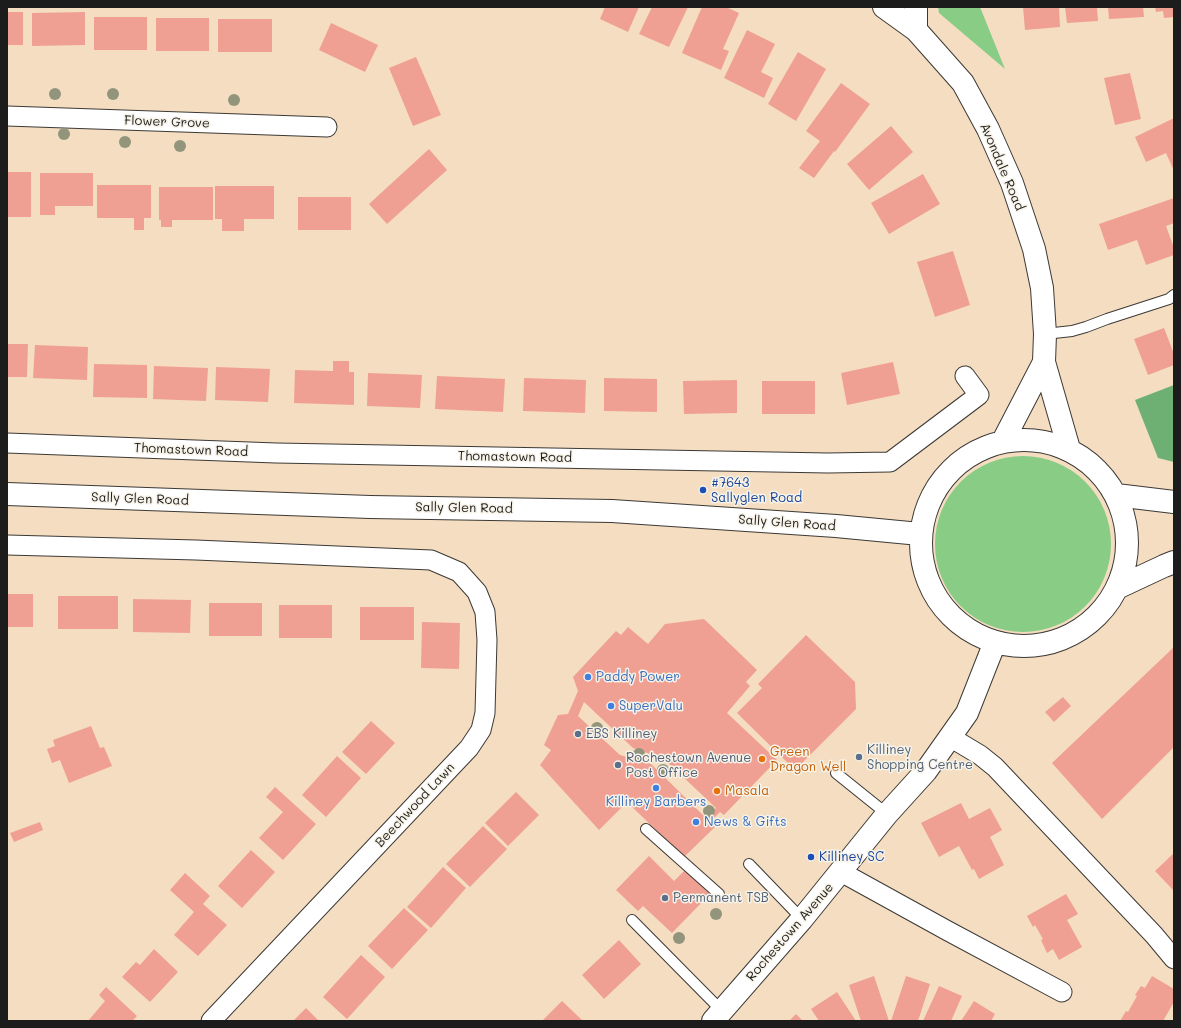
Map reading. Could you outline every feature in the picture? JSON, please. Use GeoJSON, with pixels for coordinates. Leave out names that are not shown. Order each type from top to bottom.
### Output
{"type":"FeatureCollection","features":[{"type":"Feature","properties":{"kind":"main road","name":"Avondale Road"},"geometry":{"type":"LineString","coordinates":[[884,7],[916,30],[963,83],[988,129],[1012,183],[1034,249],[1042,288],[1045,334],[1044,362],[1069,449]]}},
{"type":"Feature","properties":{"kind":"main road"},"geometry":{"type":"LineString","coordinates":[[916,7],[916,30]]}},
{"type":"Feature","properties":{"kind":"main road","name":"Avondale Road"},"geometry":{"type":"LineString","coordinates":[[1003,441],[1044,362]]}},
{"type":"Feature","properties":{"kind":"main road"},"geometry":{"type":"LineString","coordinates":[[1036,439],[1069,449],[1096,468],[1116,495],[1126,526],[1127,558],[1117,588],[1100,615],[1074,634],[1045,645],[1014,647],[983,639],[956,622],[935,599],[922,568],[920,534],[928,502],[946,474],[972,452],[1003,441],[1036,439]]}},
{"type":"Feature","properties":{"kind":"main road","name":"Sally Glen Road"},"geometry":{"type":"LineString","coordinates":[[7,494],[370,507],[612,511],[836,526],[920,534]]}},
{"type":"Feature","properties":{"kind":"main road"},"geometry":{"type":"LineString","coordinates":[[1116,495],[1174,502]]}},
{"type":"Feature","properties":{"kind":"main road"},"geometry":{"type":"LineString","coordinates":[[1117,588],[1174,562]]}},
{"type":"Feature","properties":{"kind":"main road","name":"Rochestown Avenue"},"geometry":{"type":"LineString","coordinates":[[718,1016],[802,919],[887,814],[926,771],[967,713],[996,642]]}},
{"type":"Feature","properties":{"kind":"street","name":"Flower Grove"},"geometry":{"type":"LineString","coordinates":[[7,116],[327,127]]}},
{"type":"Feature","properties":{"kind":"street","name":"Thomastown Road"},"geometry":{"type":"LineString","coordinates":[[7,443],[284,453],[828,463],[890,462],[979,394],[965,376]]}},
{"type":"Feature","properties":{"kind":"street","name":"Beechwood Lawn"},"geometry":{"type":"LineString","coordinates":[[7,545],[188,550],[431,560],[459,572],[478,592],[485,612],[487,640],[484,713],[481,730],[469,748],[211,1021]]}},
{"type":"Feature","properties":{"kind":"street"},"geometry":{"type":"LineString","coordinates":[[950,737],[980,755],[995,767],[1154,935],[1174,959]]}},
{"type":"Feature","properties":{"kind":"street"},"geometry":{"type":"LineString","coordinates":[[841,872],[1062,992]]}},
{"type":"Feature","properties":{"kind":"lane"},"geometry":{"type":"LineString","coordinates":[[1045,334],[1072,331],[1086,327],[1169,299],[1174,295]]}},
{"type":"Feature","properties":{"kind":"lane"},"geometry":{"type":"LineString","coordinates":[[836,773],[887,814]]}},
{"type":"Feature","properties":{"kind":"lane"},"geometry":{"type":"LineString","coordinates":[[646,829],[719,894]]}},
{"type":"Feature","properties":{"kind":"lane"},"geometry":{"type":"LineString","coordinates":[[749,864],[802,919]]}},
{"type":"Feature","properties":{"kind":"lane"},"geometry":{"type":"LineString","coordinates":[[632,920],[718,1016]]}},
{"type":"Feature","properties":{"kind":"green space"},"geometry":{"type":"Polygon","coordinates":[[[938,7],[980,7],[1005,69],[939,13],[938,7]]]}},
{"type":"Feature","properties":{"kind":"green space"},"geometry":{"type":"Polygon","coordinates":[[[1174,385],[1174,462],[1158,458],[1135,400],[1174,385]]]}},
{"type":"Feature","properties":{"kind":"green space"},"geometry":{"type":"Polygon","coordinates":[[[1014,456],[1032,456],[1065,466],[1079,476],[1091,488],[1101,502],[1107,518],[1111,535],[1111,553],[1107,570],[1101,586],[1091,600],[1079,612],[1065,622],[1049,628],[1032,632],[1014,632],[981,622],[967,612],[955,600],[945,586],[939,570],[935,553],[935,535],[945,502],[955,488],[967,476],[981,466],[997,460],[1014,456]]]}},
{"type":"Feature","properties":{"kind":"building"},"geometry":{"type":"Polygon","coordinates":[[[605,7],[639,7],[628,32],[600,19],[605,7]]]}},
{"type":"Feature","properties":{"kind":"building"},"geometry":{"type":"Polygon","coordinates":[[[652,7],[688,7],[669,47],[639,34],[652,7]]]}},
{"type":"Feature","properties":{"kind":"building"},"geometry":{"type":"Polygon","coordinates":[[[702,7],[726,7],[739,13],[723,49],[729,51],[721,70],[682,53],[702,7]]]}},
{"type":"Feature","properties":{"kind":"building"},"geometry":{"type":"Polygon","coordinates":[[[1023,7],[1059,7],[1060,27],[1025,30],[1023,7]]]}},
{"type":"Feature","properties":{"kind":"building"},"geometry":{"type":"Polygon","coordinates":[[[1065,7],[1097,7],[1098,21],[1067,23],[1065,7]]]}},
{"type":"Feature","properties":{"kind":"building"},"geometry":{"type":"Polygon","coordinates":[[[1108,7],[1143,7],[1144,17],[1109,19],[1108,7]]]}},
{"type":"Feature","properties":{"kind":"building"},"geometry":{"type":"Polygon","coordinates":[[[1155,7],[1174,7],[1174,17],[1164,18],[1163,11],[1156,12],[1155,7]]]}},
{"type":"Feature","properties":{"kind":"building"},"geometry":{"type":"Polygon","coordinates":[[[7,12],[23,12],[23,45],[7,45],[7,12]]]}},
{"type":"Feature","properties":{"kind":"building"},"geometry":{"type":"Polygon","coordinates":[[[85,12],[85,45],[32,46],[32,13],[85,12]]]}},
{"type":"Feature","properties":{"kind":"building"},"geometry":{"type":"Polygon","coordinates":[[[94,17],[147,17],[147,50],[94,50],[94,17]]]}},
{"type":"Feature","properties":{"kind":"building"},"geometry":{"type":"Polygon","coordinates":[[[156,18],[209,18],[209,51],[156,51],[156,18]]]}},
{"type":"Feature","properties":{"kind":"building"},"geometry":{"type":"Polygon","coordinates":[[[218,19],[272,19],[272,52],[218,52],[218,19]]]}},
{"type":"Feature","properties":{"kind":"building"},"geometry":{"type":"Polygon","coordinates":[[[331,23],[378,45],[365,72],[319,50],[331,23]]]}},
{"type":"Feature","properties":{"kind":"building"},"geometry":{"type":"Polygon","coordinates":[[[747,30],[775,44],[761,72],[773,78],[764,98],[724,78],[747,30]]]}},
{"type":"Feature","properties":{"kind":"building"},"geometry":{"type":"Polygon","coordinates":[[[798,52],[826,69],[796,121],[768,104],[798,52]]]}},
{"type":"Feature","properties":{"kind":"building"},"geometry":{"type":"Polygon","coordinates":[[[416,57],[441,115],[413,126],[389,68],[416,57]]]}},
{"type":"Feature","properties":{"kind":"building"},"geometry":{"type":"Polygon","coordinates":[[[1130,73],[1141,119],[1115,125],[1104,78],[1130,73]]]}},
{"type":"Feature","properties":{"kind":"building"},"geometry":{"type":"Polygon","coordinates":[[[841,83],[870,104],[814,178],[799,168],[820,141],[806,131],[841,83]]]}},
{"type":"Feature","properties":{"kind":"building"},"geometry":{"type":"Polygon","coordinates":[[[1174,118],[1174,171],[1166,153],[1146,162],[1135,137],[1174,118]]]}},
{"type":"Feature","properties":{"kind":"building"},"geometry":{"type":"Polygon","coordinates":[[[891,126],[913,152],[869,190],[847,164],[891,126]]]}},
{"type":"Feature","properties":{"kind":"building"},"geometry":{"type":"Polygon","coordinates":[[[429,149],[447,170],[387,224],[369,204],[429,149]]]}},
{"type":"Feature","properties":{"kind":"building"},"geometry":{"type":"Polygon","coordinates":[[[7,172],[31,172],[31,217],[7,217],[7,172]]]}},
{"type":"Feature","properties":{"kind":"building"},"geometry":{"type":"Polygon","coordinates":[[[40,173],[93,173],[93,206],[55,206],[55,215],[40,215],[40,173]]]}},
{"type":"Feature","properties":{"kind":"building"},"geometry":{"type":"Polygon","coordinates":[[[923,174],[940,204],[889,234],[871,203],[923,174]]]}},
{"type":"Feature","properties":{"kind":"building"},"geometry":{"type":"Polygon","coordinates":[[[97,185],[151,185],[151,218],[144,218],[144,230],[134,230],[134,218],[97,218],[97,185]]]}},
{"type":"Feature","properties":{"kind":"building"},"geometry":{"type":"Polygon","coordinates":[[[215,186],[274,186],[274,219],[244,219],[244,231],[222,231],[222,219],[215,219],[215,186]]]}},
{"type":"Feature","properties":{"kind":"building"},"geometry":{"type":"Polygon","coordinates":[[[159,187],[213,187],[213,220],[172,220],[172,227],[161,227],[161,220],[159,220],[159,187]]]}},
{"type":"Feature","properties":{"kind":"building"},"geometry":{"type":"Polygon","coordinates":[[[298,197],[351,197],[351,230],[298,230],[298,197]]]}},
{"type":"Feature","properties":{"kind":"building"},"geometry":{"type":"Polygon","coordinates":[[[1174,198],[1174,223],[1166,226],[1174,248],[1174,255],[1146,265],[1137,240],[1108,250],[1099,224],[1174,198]]]}},
{"type":"Feature","properties":{"kind":"building"},"geometry":{"type":"Polygon","coordinates":[[[953,251],[970,305],[935,317],[917,262],[953,251]]]}},
{"type":"Feature","properties":{"kind":"building"},"geometry":{"type":"Polygon","coordinates":[[[1164,328],[1174,354],[1174,365],[1148,375],[1134,339],[1164,328]]]}},
{"type":"Feature","properties":{"kind":"building"},"geometry":{"type":"Polygon","coordinates":[[[7,344],[28,344],[27,377],[7,377],[7,344]]]}},
{"type":"Feature","properties":{"kind":"building"},"geometry":{"type":"Polygon","coordinates":[[[35,345],[88,347],[87,380],[33,378],[35,345]]]}},
{"type":"Feature","properties":{"kind":"building"},"geometry":{"type":"Polygon","coordinates":[[[333,361],[349,361],[349,372],[354,372],[354,405],[294,403],[295,370],[333,371],[333,361]]]}},
{"type":"Feature","properties":{"kind":"building"},"geometry":{"type":"Polygon","coordinates":[[[893,362],[900,394],[847,405],[841,373],[893,362]]]}},
{"type":"Feature","properties":{"kind":"building"},"geometry":{"type":"Polygon","coordinates":[[[94,364],[147,365],[147,398],[93,397],[94,364]]]}},
{"type":"Feature","properties":{"kind":"building"},"geometry":{"type":"Polygon","coordinates":[[[154,366],[208,368],[206,401],[153,399],[154,366]]]}},
{"type":"Feature","properties":{"kind":"building"},"geometry":{"type":"Polygon","coordinates":[[[216,367],[270,369],[268,402],[215,400],[216,367]]]}},
{"type":"Feature","properties":{"kind":"building"},"geometry":{"type":"Polygon","coordinates":[[[368,373],[422,375],[420,408],[367,406],[368,373]]]}},
{"type":"Feature","properties":{"kind":"building"},"geometry":{"type":"Polygon","coordinates":[[[437,376],[505,379],[503,412],[435,409],[437,376]]]}},
{"type":"Feature","properties":{"kind":"building"},"geometry":{"type":"Polygon","coordinates":[[[524,378],[586,380],[585,413],[523,411],[524,378]]]}},
{"type":"Feature","properties":{"kind":"building"},"geometry":{"type":"Polygon","coordinates":[[[604,378],[657,379],[657,412],[604,411],[604,378]]]}},
{"type":"Feature","properties":{"kind":"building"},"geometry":{"type":"Polygon","coordinates":[[[737,380],[737,413],[684,414],[683,381],[737,380]]]}},
{"type":"Feature","properties":{"kind":"building"},"geometry":{"type":"Polygon","coordinates":[[[762,381],[815,381],[815,414],[762,414],[762,381]]]}},
{"type":"Feature","properties":{"kind":"building"},"geometry":{"type":"Polygon","coordinates":[[[7,594],[33,594],[33,627],[7,627],[7,594]]]}},
{"type":"Feature","properties":{"kind":"building"},"geometry":{"type":"Polygon","coordinates":[[[58,596],[118,596],[118,629],[58,629],[58,596]]]}},
{"type":"Feature","properties":{"kind":"building"},"geometry":{"type":"Polygon","coordinates":[[[133,599],[191,600],[190,633],[133,632],[133,599]]]}},
{"type":"Feature","properties":{"kind":"building"},"geometry":{"type":"Polygon","coordinates":[[[209,603],[262,603],[262,636],[209,636],[209,603]]]}},
{"type":"Feature","properties":{"kind":"building"},"geometry":{"type":"Polygon","coordinates":[[[279,605],[332,605],[332,638],[279,638],[279,605]]]}},
{"type":"Feature","properties":{"kind":"building"},"geometry":{"type":"Polygon","coordinates":[[[360,607],[414,607],[414,640],[360,640],[360,607]]]}},
{"type":"Feature","properties":{"kind":"building"},"geometry":{"type":"Polygon","coordinates":[[[704,619],[757,670],[746,682],[750,686],[727,713],[777,760],[724,815],[720,812],[710,822],[715,827],[684,857],[627,802],[599,830],[540,765],[551,750],[544,745],[558,715],[568,714],[578,691],[573,677],[616,631],[621,635],[628,627],[648,644],[665,624],[704,619]],[[584,702],[578,716],[620,755],[651,764],[706,818],[716,808],[664,759],[633,748],[584,702]]]}},
{"type":"Feature","properties":{"kind":"building"},"geometry":{"type":"Polygon","coordinates":[[[422,622],[460,623],[459,669],[421,668],[422,622]]]}},
{"type":"Feature","properties":{"kind":"building"},"geometry":{"type":"Polygon","coordinates":[[[806,635],[855,682],[856,709],[795,770],[737,713],[762,688],[758,684],[806,635]]]}},
{"type":"Feature","properties":{"kind":"building"},"geometry":{"type":"Polygon","coordinates":[[[1174,647],[1174,747],[1102,819],[1052,763],[1174,647]]]}},
{"type":"Feature","properties":{"kind":"building"},"geometry":{"type":"Polygon","coordinates":[[[1063,697],[1071,706],[1054,722],[1045,712],[1063,697]]]}},
{"type":"Feature","properties":{"kind":"building"},"geometry":{"type":"Polygon","coordinates":[[[371,721],[395,743],[366,774],[342,752],[371,721]]]}},
{"type":"Feature","properties":{"kind":"building"},"geometry":{"type":"Polygon","coordinates":[[[91,726],[100,748],[104,747],[112,766],[69,783],[60,760],[52,763],[47,749],[55,746],[53,740],[91,726]]]}},
{"type":"Feature","properties":{"kind":"building"},"geometry":{"type":"Polygon","coordinates":[[[337,756],[361,778],[326,817],[302,795],[337,756]]]}},
{"type":"Feature","properties":{"kind":"building"},"geometry":{"type":"Polygon","coordinates":[[[275,787],[316,824],[283,860],[259,838],[283,812],[266,797],[275,787]]]}},
{"type":"Feature","properties":{"kind":"building"},"geometry":{"type":"Polygon","coordinates":[[[516,792],[539,815],[508,846],[485,823],[516,792]]]}},
{"type":"Feature","properties":{"kind":"building"},"geometry":{"type":"Polygon","coordinates":[[[961,803],[969,819],[990,808],[1002,830],[990,837],[1004,865],[979,879],[974,869],[972,870],[959,846],[939,857],[921,823],[961,803]]]}},
{"type":"Feature","properties":{"kind":"building"},"geometry":{"type":"Polygon","coordinates":[[[40,822],[43,830],[14,842],[10,833],[40,822]]]}},
{"type":"Feature","properties":{"kind":"building"},"geometry":{"type":"Polygon","coordinates":[[[483,826],[507,849],[470,887],[446,864],[483,826]]]}},
{"type":"Feature","properties":{"kind":"building"},"geometry":{"type":"Polygon","coordinates":[[[251,850],[275,872],[242,908],[218,886],[251,850]]]}},
{"type":"Feature","properties":{"kind":"building"},"geometry":{"type":"Polygon","coordinates":[[[1174,853],[1174,891],[1155,871],[1174,853]]]}},
{"type":"Feature","properties":{"kind":"building","name":"Permanent TSB"},"geometry":{"type":"Polygon","coordinates":[[[649,856],[674,881],[685,870],[710,894],[672,933],[643,906],[638,911],[616,890],[649,856]]]}},
{"type":"Feature","properties":{"kind":"building"},"geometry":{"type":"Polygon","coordinates":[[[443,867],[466,888],[431,928],[407,907],[443,867]]]}},
{"type":"Feature","properties":{"kind":"building"},"geometry":{"type":"Polygon","coordinates":[[[185,873],[210,896],[203,904],[227,925],[198,956],[174,935],[194,912],[170,890],[185,873]]]}},
{"type":"Feature","properties":{"kind":"building"},"geometry":{"type":"Polygon","coordinates":[[[1066,894],[1078,914],[1067,920],[1082,947],[1059,960],[1053,949],[1047,953],[1041,940],[1043,939],[1035,925],[1033,927],[1027,916],[1066,894]]]}},
{"type":"Feature","properties":{"kind":"building"},"geometry":{"type":"Polygon","coordinates":[[[404,908],[428,930],[392,969],[368,946],[404,908]]]}},
{"type":"Feature","properties":{"kind":"building"},"geometry":{"type":"Polygon","coordinates":[[[619,940],[641,964],[604,999],[582,975],[619,940]]]}},
{"type":"Feature","properties":{"kind":"building"},"geometry":{"type":"Polygon","coordinates":[[[154,949],[178,972],[150,1002],[122,977],[136,962],[140,965],[154,949]]]}},
{"type":"Feature","properties":{"kind":"building"},"geometry":{"type":"Polygon","coordinates":[[[361,955],[385,977],[347,1019],[323,997],[361,955]]]}},
{"type":"Feature","properties":{"kind":"building"},"geometry":{"type":"Polygon","coordinates":[[[874,976],[889,1021],[861,1021],[849,985],[874,976]]]}},
{"type":"Feature","properties":{"kind":"building"},"geometry":{"type":"Polygon","coordinates":[[[906,976],[930,984],[918,1021],[891,1021],[906,976]]]}},
{"type":"Feature","properties":{"kind":"building"},"geometry":{"type":"Polygon","coordinates":[[[1152,976],[1174,989],[1174,1002],[1163,1021],[1120,1021],[1126,1011],[1128,1012],[1137,996],[1135,995],[1141,986],[1145,988],[1152,976]]]}},
{"type":"Feature","properties":{"kind":"building"},"geometry":{"type":"Polygon","coordinates":[[[939,986],[962,996],[951,1021],[923,1021],[939,986]]]}},
{"type":"Feature","properties":{"kind":"building"},"geometry":{"type":"Polygon","coordinates":[[[106,987],[137,1016],[132,1021],[88,1021],[105,1001],[99,995],[106,987]]]}},
{"type":"Feature","properties":{"kind":"building"},"geometry":{"type":"Polygon","coordinates":[[[837,992],[856,1021],[819,1021],[811,1009],[837,992]]]}},
{"type":"Feature","properties":{"kind":"building"},"geometry":{"type":"Polygon","coordinates":[[[562,1001],[583,1021],[542,1021],[562,1001]]]}},
{"type":"Feature","properties":{"kind":"building"},"geometry":{"type":"Polygon","coordinates":[[[974,1001],[995,1014],[991,1021],[961,1021],[974,1001]]]}},
{"type":"Feature","properties":{"kind":"building"},"geometry":{"type":"Polygon","coordinates":[[[306,1008],[319,1021],[293,1021],[306,1008]]]}},
{"type":"Feature","properties":{"kind":"building"},"geometry":{"type":"Polygon","coordinates":[[[796,1014],[803,1021],[789,1021],[796,1014]]]}},
{"type":"Feature","properties":{"kind":"place","name":"#7643 Sallyglen Road"},"geometry":{"type":"Point","coordinates":[703,490]}},
{"type":"Feature","properties":{"kind":"place","name":"Paddy Power"},"geometry":{"type":"Point","coordinates":[588,677]}},
{"type":"Feature","properties":{"kind":"place","name":"SuperValu"},"geometry":{"type":"Point","coordinates":[611,706]}},
{"type":"Feature","properties":{"kind":"place","name":"EBS Killiney"},"geometry":{"type":"Point","coordinates":[578,734]}},
{"type":"Feature","properties":{"kind":"place","name":"Killiney Shopping Centre"},"geometry":{"type":"Point","coordinates":[859,757]}},
{"type":"Feature","properties":{"kind":"place","name":"Green Dragon Well"},"geometry":{"type":"Point","coordinates":[762,759]}},
{"type":"Feature","properties":{"kind":"place","name":"Rochestown Avenue Post Office"},"geometry":{"type":"Point","coordinates":[618,765]}},
{"type":"Feature","properties":{"kind":"place","name":"Killiney Barbers"},"geometry":{"type":"Point","coordinates":[656,788]}},
{"type":"Feature","properties":{"kind":"place","name":"Masala"},"geometry":{"type":"Point","coordinates":[717,791]}},
{"type":"Feature","properties":{"kind":"place","name":"News & Gifts"},"geometry":{"type":"Point","coordinates":[696,822]}},
{"type":"Feature","properties":{"kind":"place","name":"Killiney SC"},"geometry":{"type":"Point","coordinates":[811,857]}},
{"type":"Feature","properties":{"kind":"place","name":"Permanent TSB"},"geometry":{"type":"Point","coordinates":[665,898]}}]}
